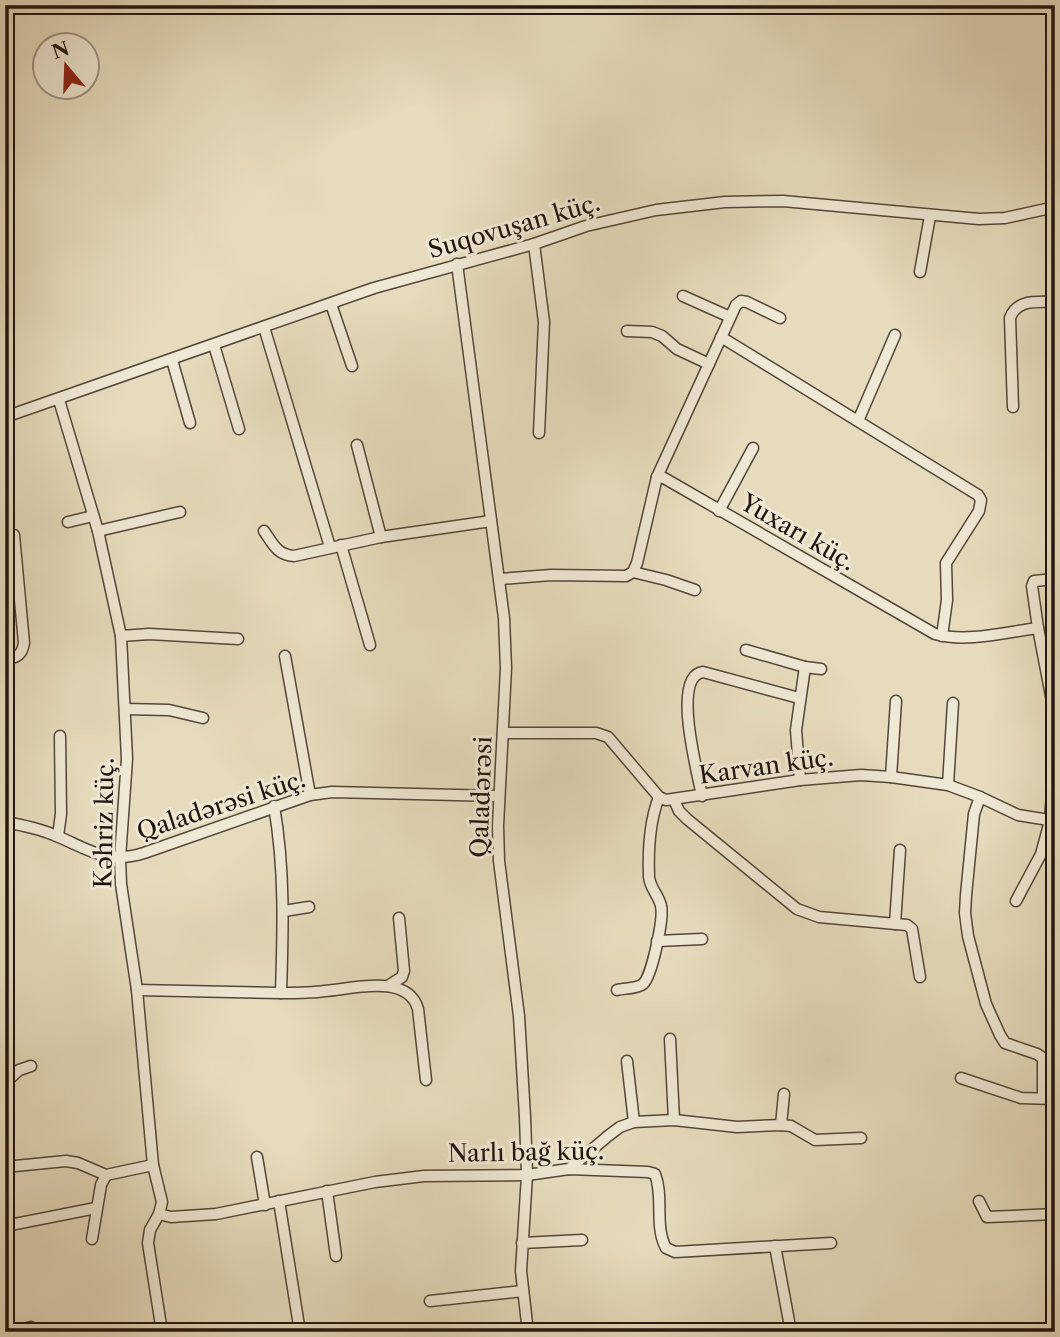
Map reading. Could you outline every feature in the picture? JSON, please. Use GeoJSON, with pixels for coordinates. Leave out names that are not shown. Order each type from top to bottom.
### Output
{"type":"FeatureCollection","features":[{"type":"Feature","properties":{"kind":"street","name":"Suqovuşan küç."},"geometry":{"type":"LineString","coordinates":[[5,417],[331,303],[457,264],[534,244],[586,226],[656,210],[725,202],[783,201],[930,216],[1005,218],[1055,206]]}},
{"type":"Feature","properties":{"kind":"street"},"geometry":{"type":"LineString","coordinates":[[919,272],[930,216]]}},
{"type":"Feature","properties":{"kind":"street"},"geometry":{"type":"LineString","coordinates":[[534,244],[544,323],[539,433]]}},
{"type":"Feature","properties":{"kind":"street","name":"Qaladərəsi"},"geometry":{"type":"LineString","coordinates":[[457,264],[500,579],[506,668],[499,796],[499,861],[519,1016],[527,1175],[522,1242],[523,1291],[528,1332]]}},
{"type":"Feature","properties":{"kind":"street"},"geometry":{"type":"LineString","coordinates":[[683,296],[730,317]]}},
{"type":"Feature","properties":{"kind":"street"},"geometry":{"type":"LineString","coordinates":[[633,572],[657,477],[736,305],[741,302],[780,318]]}},
{"type":"Feature","properties":{"kind":"street"},"geometry":{"type":"LineString","coordinates":[[1013,407],[1010,318],[1013,310],[1030,303],[1055,302]]}},
{"type":"Feature","properties":{"kind":"street"},"geometry":{"type":"LineString","coordinates":[[331,303],[352,366]]}},
{"type":"Feature","properties":{"kind":"street"},"geometry":{"type":"LineString","coordinates":[[264,327],[370,645]]}},
{"type":"Feature","properties":{"kind":"street"},"geometry":{"type":"LineString","coordinates":[[627,331],[662,335],[677,349],[709,364]]}},
{"type":"Feature","properties":{"kind":"street"},"geometry":{"type":"LineString","coordinates":[[858,421],[895,334]]}},
{"type":"Feature","properties":{"kind":"street"},"geometry":{"type":"LineString","coordinates":[[722,337],[978,495],[981,500],[979,511],[946,563],[947,600],[942,636]]}},
{"type":"Feature","properties":{"kind":"street"},"geometry":{"type":"LineString","coordinates":[[214,345],[239,429]]}},
{"type":"Feature","properties":{"kind":"street"},"geometry":{"type":"LineString","coordinates":[[172,360],[190,423]]}},
{"type":"Feature","properties":{"kind":"street","name":"Kəhriz küç."},"geometry":{"type":"LineString","coordinates":[[59,400],[98,531],[121,636],[127,758],[120,858],[123,899],[137,990],[153,1165],[162,1202],[150,1230],[148,1243],[162,1332]]}},
{"type":"Feature","properties":{"kind":"street"},"geometry":{"type":"LineString","coordinates":[[357,445],[381,537]]}},
{"type":"Feature","properties":{"kind":"street"},"geometry":{"type":"LineString","coordinates":[[719,510],[753,448]]}},
{"type":"Feature","properties":{"kind":"street","name":"Yuxarı küç."},"geometry":{"type":"LineString","coordinates":[[657,477],[673,482],[935,634],[976,636],[1038,628]]}},
{"type":"Feature","properties":{"kind":"street"},"geometry":{"type":"LineString","coordinates":[[98,531],[180,512]]}},
{"type":"Feature","properties":{"kind":"street"},"geometry":{"type":"LineString","coordinates":[[68,522],[93,516]]}},
{"type":"Feature","properties":{"kind":"street"},"geometry":{"type":"LineString","coordinates":[[264,531],[277,551],[294,556],[381,537],[491,521]]}},
{"type":"Feature","properties":{"kind":"street"},"geometry":{"type":"LineString","coordinates":[[5,659],[15,658],[22,652],[24,643],[14,536]]}},
{"type":"Feature","properties":{"kind":"street"},"geometry":{"type":"LineString","coordinates":[[500,579],[551,575],[618,578],[633,572],[695,590]]}},
{"type":"Feature","properties":{"kind":"street"},"geometry":{"type":"LineString","coordinates":[[1055,579],[1034,581],[1032,586],[1052,701],[1055,735]]}},
{"type":"Feature","properties":{"kind":"street"},"geometry":{"type":"LineString","coordinates":[[121,636],[149,634],[238,639]]}},
{"type":"Feature","properties":{"kind":"street"},"geometry":{"type":"LineString","coordinates":[[746,650],[821,669]]}},
{"type":"Feature","properties":{"kind":"street"},"geometry":{"type":"LineString","coordinates":[[285,656],[310,795]]}},
{"type":"Feature","properties":{"kind":"street"},"geometry":{"type":"LineString","coordinates":[[800,780],[796,730],[805,667]]}},
{"type":"Feature","properties":{"kind":"street"},"geometry":{"type":"LineString","coordinates":[[702,796],[686,702],[693,676],[697,672],[703,672],[799,698]]}},
{"type":"Feature","properties":{"kind":"street"},"geometry":{"type":"LineString","coordinates":[[891,777],[896,701]]}},
{"type":"Feature","properties":{"kind":"street"},"geometry":{"type":"LineString","coordinates":[[948,785],[953,703]]}},
{"type":"Feature","properties":{"kind":"street"},"geometry":{"type":"LineString","coordinates":[[125,709],[169,710],[203,718]]}},
{"type":"Feature","properties":{"kind":"street"},"geometry":{"type":"LineString","coordinates":[[504,733],[596,733],[608,737],[659,797],[654,808],[649,878],[661,906],[662,917],[657,941],[646,981],[640,986],[617,990]]}},
{"type":"Feature","properties":{"kind":"street"},"geometry":{"type":"LineString","coordinates":[[58,836],[61,814],[60,736]]}},
{"type":"Feature","properties":{"kind":"street"},"geometry":{"type":"LineString","coordinates":[[1016,901],[1041,854],[1052,821],[1055,754]]}},
{"type":"Feature","properties":{"kind":"street","name":"Karvan küç."},"geometry":{"type":"LineString","coordinates":[[659,797],[674,800],[834,776],[891,777],[948,785],[1018,815],[1052,821]]}},
{"type":"Feature","properties":{"kind":"street","name":"Qaladərəsi küç."},"geometry":{"type":"LineString","coordinates":[[5,822],[39,829],[92,853],[120,858],[144,853],[310,795],[332,792],[499,796]]}},
{"type":"Feature","properties":{"kind":"street"},"geometry":{"type":"LineString","coordinates":[[961,1078],[1012,1096],[1049,1098],[1043,1058],[1005,1043],[1000,1035],[986,1004],[968,936],[966,895],[974,814],[980,797]]}},
{"type":"Feature","properties":{"kind":"street"},"geometry":{"type":"LineString","coordinates":[[674,800],[687,819],[797,909],[819,917],[906,925],[912,929],[920,977]]}},
{"type":"Feature","properties":{"kind":"street"},"geometry":{"type":"LineString","coordinates":[[274,806],[281,857],[284,911],[281,993]]}},
{"type":"Feature","properties":{"kind":"street"},"geometry":{"type":"LineString","coordinates":[[895,924],[900,850]]}},
{"type":"Feature","properties":{"kind":"street"},"geometry":{"type":"LineString","coordinates":[[284,911],[309,907]]}},
{"type":"Feature","properties":{"kind":"street"},"geometry":{"type":"LineString","coordinates":[[388,986],[402,977],[404,971],[399,918]]}},
{"type":"Feature","properties":{"kind":"street"},"geometry":{"type":"LineString","coordinates":[[657,941],[702,939]]}},
{"type":"Feature","properties":{"kind":"street"},"geometry":{"type":"LineString","coordinates":[[137,990],[281,993],[388,986],[410,995],[416,1001],[426,1080]]}},
{"type":"Feature","properties":{"kind":"street"},"geometry":{"type":"LineString","coordinates":[[670,1039],[674,1120]]}},
{"type":"Feature","properties":{"kind":"street"},"geometry":{"type":"LineString","coordinates":[[627,1061],[634,1122]]}},
{"type":"Feature","properties":{"kind":"street"},"geometry":{"type":"LineString","coordinates":[[5,1083],[19,1070],[31,1066]]}},
{"type":"Feature","properties":{"kind":"street"},"geometry":{"type":"LineString","coordinates":[[781,1125],[784,1094]]}},
{"type":"Feature","properties":{"kind":"street"},"geometry":{"type":"LineString","coordinates":[[569,1169],[620,1127],[634,1122],[674,1120],[737,1127],[781,1125],[790,1126],[815,1140],[861,1138]]}},
{"type":"Feature","properties":{"kind":"street"},"geometry":{"type":"LineString","coordinates":[[257,1157],[265,1205]]}},
{"type":"Feature","properties":{"kind":"street"},"geometry":{"type":"LineString","coordinates":[[5,1167],[66,1161],[106,1175],[153,1165]]}},
{"type":"Feature","properties":{"kind":"street","name":"Narlı bağ küç."},"geometry":{"type":"LineString","coordinates":[[159,1214],[171,1217],[196,1216],[265,1205],[375,1181],[425,1176],[527,1175],[569,1169],[655,1174],[659,1183],[661,1239],[666,1248],[675,1252],[831,1243]]}},
{"type":"Feature","properties":{"kind":"street"},"geometry":{"type":"LineString","coordinates":[[92,1238],[101,1185],[106,1175]]}},
{"type":"Feature","properties":{"kind":"street"},"geometry":{"type":"LineString","coordinates":[[327,1191],[336,1256]]}},
{"type":"Feature","properties":{"kind":"street"},"geometry":{"type":"LineString","coordinates":[[279,1201],[300,1332]]}},
{"type":"Feature","properties":{"kind":"street"},"geometry":{"type":"LineString","coordinates":[[979,1201],[987,1217],[1055,1214]]}},
{"type":"Feature","properties":{"kind":"street"},"geometry":{"type":"LineString","coordinates":[[5,1226],[96,1208]]}},
{"type":"Feature","properties":{"kind":"street"},"geometry":{"type":"LineString","coordinates":[[522,1242],[582,1240]]}},
{"type":"Feature","properties":{"kind":"street"},"geometry":{"type":"LineString","coordinates":[[775,1246],[791,1332]]}},
{"type":"Feature","properties":{"kind":"street"},"geometry":{"type":"LineString","coordinates":[[430,1301],[523,1291]]}},
{"type":"Feature","properties":{"kind":"street"},"geometry":{"type":"LineString","coordinates":[[10,1332],[31,1327],[37,1332]]}}]}
